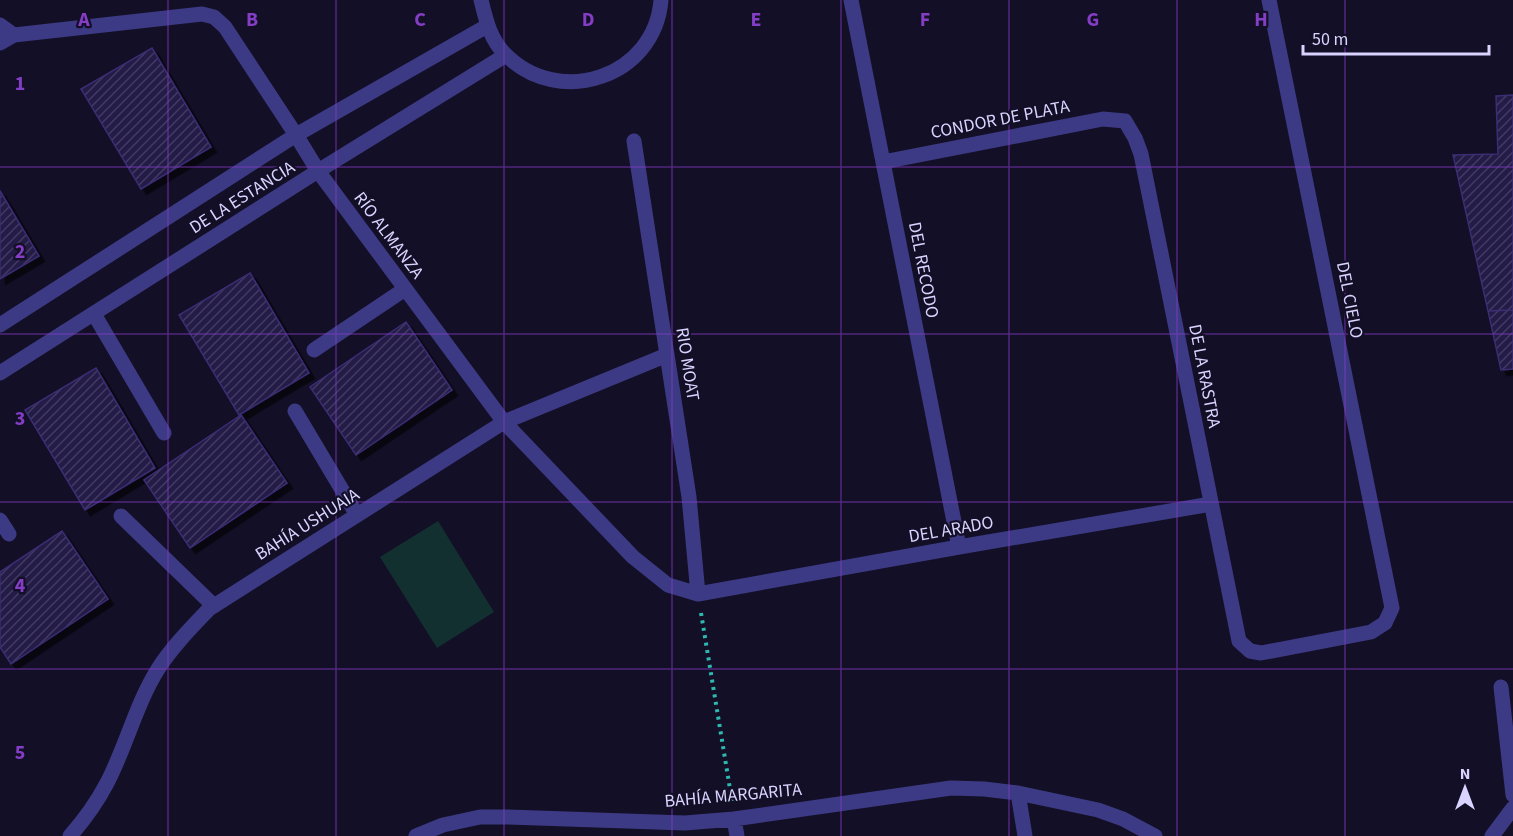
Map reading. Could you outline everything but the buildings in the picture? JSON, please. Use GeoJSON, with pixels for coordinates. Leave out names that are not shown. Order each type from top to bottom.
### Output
{"type":"FeatureCollection","features":[{"type":"Feature","properties":{"kind":"street"},"geometry":{"type":"LineString","coordinates":[[481,0],[487,26],[506,55],[529,72],[557,81],[586,81],[614,72],[637,55],[654,30],[661,0]]}},
{"type":"Feature","properties":{"kind":"street","name":"DEL RECODO"},"geometry":{"type":"LineString","coordinates":[[851,0],[959,547]]}},
{"type":"Feature","properties":{"kind":"street","name":"DEL CIELO"},"geometry":{"type":"LineString","coordinates":[[1239,641],[1250,651],[1261,653],[1371,632],[1384,623],[1392,609],[1269,0]]}},
{"type":"Feature","properties":{"kind":"street","name":"RÍO ALMANZA"},"geometry":{"type":"LineString","coordinates":[[14,35],[202,14],[214,17],[225,27],[318,171],[504,422],[633,557],[668,585],[698,594]]}},
{"type":"Feature","properties":{"kind":"street"},"geometry":{"type":"LineString","coordinates":[[0,25],[14,35],[0,43]]}},
{"type":"Feature","properties":{"kind":"street","name":"DE LA ESTANCIA"},"geometry":{"type":"LineString","coordinates":[[0,325],[296,135],[487,26]]}},
{"type":"Feature","properties":{"kind":"street","name":"DE LA ESTANCIA"},"geometry":{"type":"LineString","coordinates":[[0,374],[318,171],[506,55]]}},
{"type":"Feature","properties":{"kind":"street","name":"CONDOR DE PLATA"},"geometry":{"type":"LineString","coordinates":[[883,162],[1103,119],[1125,121]]}},
{"type":"Feature","properties":{"kind":"street","name":"DE LA RASTRA"},"geometry":{"type":"LineString","coordinates":[[1125,121],[1141,154],[1239,641]]}},
{"type":"Feature","properties":{"kind":"street","name":"RIO MOAT"},"geometry":{"type":"LineString","coordinates":[[634,141],[689,496],[698,594]]}},
{"type":"Feature","properties":{"kind":"street"},"geometry":{"type":"LineString","coordinates":[[314,350],[405,289]]}},
{"type":"Feature","properties":{"kind":"street"},"geometry":{"type":"LineString","coordinates":[[94,314],[164,433]]}},
{"type":"Feature","properties":{"kind":"street","name":"BAHÍA USHUAIA"},"geometry":{"type":"LineString","coordinates":[[70,836],[88,815],[108,782],[158,669],[181,638],[209,609],[504,422],[667,355]]}},
{"type":"Feature","properties":{"kind":"street"},"geometry":{"type":"LineString","coordinates":[[295,411],[357,515]]}},
{"type":"Feature","properties":{"kind":"street","name":"DEL ARADO"},"geometry":{"type":"LineString","coordinates":[[698,594],[1211,504]]}},
{"type":"Feature","properties":{"kind":"street"},"geometry":{"type":"LineString","coordinates":[[121,516],[214,606]]}},
{"type":"Feature","properties":{"kind":"street"},"geometry":{"type":"LineString","coordinates":[[0,520],[9,534]]}},
{"type":"Feature","properties":{"kind":"street"},"geometry":{"type":"LineString","coordinates":[[1501,687],[1513,795]]}},
{"type":"Feature","properties":{"kind":"street","name":"BAHÍA MARGARITA"},"geometry":{"type":"LineString","coordinates":[[416,836],[443,825],[480,818],[685,823],[734,819],[951,788],[1018,793],[1098,810],[1123,819],[1155,836]]}},
{"type":"Feature","properties":{"kind":"street"},"geometry":{"type":"LineString","coordinates":[[1018,793],[1025,836]]}},
{"type":"Feature","properties":{"kind":"street"},"geometry":{"type":"LineString","coordinates":[[1492,836],[1513,808]]}},
{"type":"Feature","properties":{"kind":"street"},"geometry":{"type":"LineString","coordinates":[[734,819],[737,836]]}},
{"type":"Feature","properties":{"kind":"path"},"geometry":{"type":"LineString","coordinates":[[698,594],[734,819]]}},
{"type":"Feature","properties":{"kind":"green space"},"geometry":{"type":"Polygon","coordinates":[[[438,521],[494,612],[437,648],[380,557],[438,521]]]}}]}
